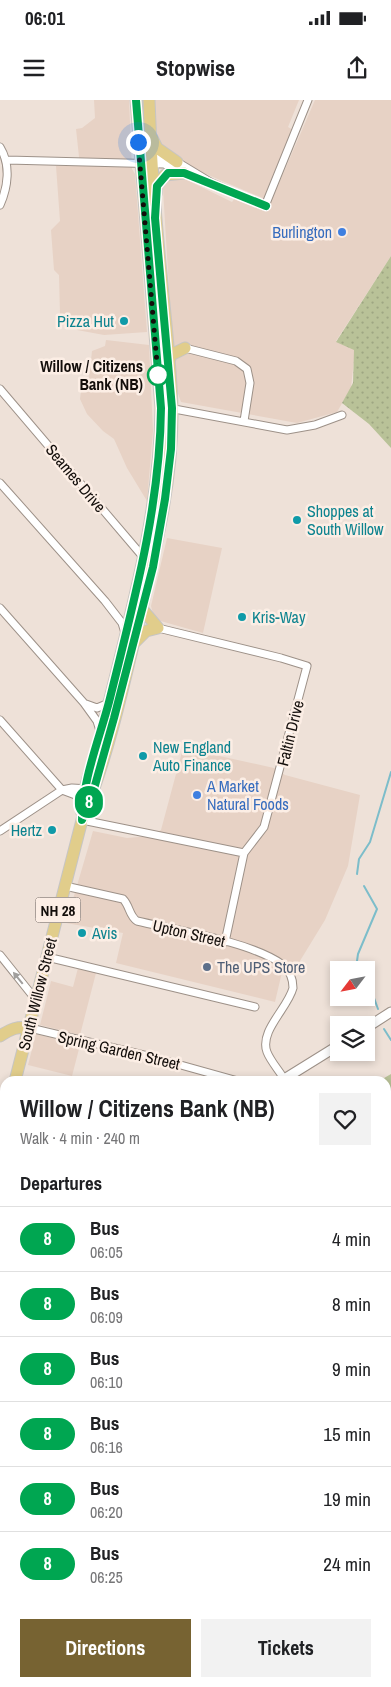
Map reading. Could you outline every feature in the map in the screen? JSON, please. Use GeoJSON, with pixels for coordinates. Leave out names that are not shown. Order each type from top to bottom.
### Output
{"type":"FeatureCollection","features":[{"type":"Feature","properties":{"kind":"main road","name":"South Willow Street"},"geometry":{"type":"LineString","coordinates":[[88,794],[134,643],[133,622],[155,499],[169,366],[155,218],[136,100]]}},
{"type":"Feature","properties":{"kind":"main road","name":"South Willow Street"},"geometry":{"type":"LineString","coordinates":[[16,1076],[82,820],[126,633],[142,609],[153,567],[165,499],[171,449],[166,408],[147,162],[150,126],[149,100]]}},
{"type":"Feature","properties":{"kind":"main road"},"geometry":{"type":"LineString","coordinates":[[150,126],[154,145],[177,162]]}},
{"type":"Feature","properties":{"kind":"main road"},"geometry":{"type":"LineString","coordinates":[[155,218],[156,191],[160,181],[168,173],[184,173]]}},
{"type":"Feature","properties":{"kind":"main road"},"geometry":{"type":"LineString","coordinates":[[167,343],[185,348]]}},
{"type":"Feature","properties":{"kind":"main road"},"geometry":{"type":"LineString","coordinates":[[169,366],[171,355],[185,348]]}},
{"type":"Feature","properties":{"kind":"main road"},"geometry":{"type":"LineString","coordinates":[[134,643],[146,631],[158,628],[142,609]]}},
{"type":"Feature","properties":{"kind":"main road"},"geometry":{"type":"LineString","coordinates":[[0,1036],[13,1028],[30,1028]]}},
{"type":"Feature","properties":{"kind":"street"},"geometry":{"type":"LineString","coordinates":[[7,160],[147,162],[164,164],[266,206],[308,100]]}},
{"type":"Feature","properties":{"kind":"street"},"geometry":{"type":"LineString","coordinates":[[0,147],[7,160],[5,190],[0,205]]}},
{"type":"Feature","properties":{"kind":"street"},"geometry":{"type":"LineString","coordinates":[[147,162],[163,158],[177,162],[212,183]]}},
{"type":"Feature","properties":{"kind":"street"},"geometry":{"type":"LineString","coordinates":[[185,348],[236,361],[247,369],[250,383],[244,421]]}},
{"type":"Feature","properties":{"kind":"street","name":"Seames Drive"},"geometry":{"type":"LineString","coordinates":[[0,389],[153,567]]}},
{"type":"Feature","properties":{"kind":"street"},"geometry":{"type":"LineString","coordinates":[[166,408],[294,430],[342,416]]}},
{"type":"Feature","properties":{"kind":"street"},"geometry":{"type":"LineString","coordinates":[[0,482],[105,601],[122,623],[126,633]]}},
{"type":"Feature","properties":{"kind":"street"},"geometry":{"type":"LineString","coordinates":[[105,601],[133,622]]}},
{"type":"Feature","properties":{"kind":"street"},"geometry":{"type":"LineString","coordinates":[[0,608],[84,703],[97,721],[101,734]]}},
{"type":"Feature","properties":{"kind":"street","name":"Faltin Drive"},"geometry":{"type":"LineString","coordinates":[[158,628],[272,655],[307,666],[264,827],[244,853],[224,942]]}},
{"type":"Feature","properties":{"kind":"street"},"geometry":{"type":"LineString","coordinates":[[84,703],[97,708],[108,703]]}},
{"type":"Feature","properties":{"kind":"street"},"geometry":{"type":"LineString","coordinates":[[0,720],[62,790],[88,794]]}},
{"type":"Feature","properties":{"kind":"street"},"geometry":{"type":"LineString","coordinates":[[0,831],[62,790],[68,788],[88,794]]}},
{"type":"Feature","properties":{"kind":"street"},"geometry":{"type":"LineString","coordinates":[[82,820],[244,853]]}},
{"type":"Feature","properties":{"kind":"street","name":"Upton Street"},"geometry":{"type":"LineString","coordinates":[[65,886],[123,899],[132,917],[137,921],[224,942],[259,952],[276,960],[290,973],[294,985],[292,994],[268,1033],[266,1042],[267,1051],[280,1076]]}},
{"type":"Feature","properties":{"kind":"street"},"geometry":{"type":"LineString","coordinates":[[0,955],[36,1000]]}},
{"type":"Feature","properties":{"kind":"street"},"geometry":{"type":"LineString","coordinates":[[47,956],[255,1007]]}},
{"type":"Feature","properties":{"kind":"street"},"geometry":{"type":"LineString","coordinates":[[375,1022],[391,1012]]}},
{"type":"Feature","properties":{"kind":"street","name":"Spring Garden Street"},"geometry":{"type":"LineString","coordinates":[[30,1028],[161,1059],[220,1076]]}},
{"type":"Feature","properties":{"kind":"street"},"geometry":{"type":"LineString","coordinates":[[289,1076],[330,1051]]}},
{"type":"Feature","properties":{"kind":"shaded area"},"geometry":{"type":"Polygon","coordinates":[[[94,100],[129,100],[132,169],[135,174],[147,332],[104,335],[77,330],[63,322],[60,314],[59,275],[54,270],[51,230],[60,221],[56,166],[80,166],[76,129],[82,128],[95,118],[94,100]]]}},
{"type":"Feature","properties":{"kind":"shaded area"},"geometry":{"type":"Polygon","coordinates":[[[154,100],[299,100],[288,127],[293,130],[265,199],[194,169],[159,143],[155,124],[154,100]]]}},
{"type":"Feature","properties":{"kind":"shaded area"},"geometry":{"type":"Polygon","coordinates":[[[315,100],[391,100],[391,256],[336,341],[355,349],[351,388],[337,412],[297,423],[181,402],[177,391],[169,289],[163,189],[165,183],[172,178],[187,180],[232,202],[235,198],[267,211],[315,100]]]}},
{"type":"Feature","properties":{"kind":"shaded area"},"geometry":{"type":"Polygon","coordinates":[[[106,340],[149,345],[153,431],[147,501],[127,468],[114,439],[103,431],[87,414],[80,399],[81,391],[88,388],[92,351],[105,346],[106,340]]]}},
{"type":"Feature","properties":{"kind":"shaded area"},"geometry":{"type":"Polygon","coordinates":[[[167,538],[222,548],[203,633],[157,620],[154,617],[151,606],[167,538]]]}},
{"type":"Feature","properties":{"kind":"shaded area"},"geometry":{"type":"Polygon","coordinates":[[[183,748],[274,768],[285,775],[360,795],[348,866],[325,920],[295,969],[282,972],[275,1002],[116,963],[123,933],[66,923],[93,831],[127,838],[150,836],[161,830],[183,748]]]}},
{"type":"Feature","properties":{"kind":"shaded area"},"geometry":{"type":"Polygon","coordinates":[[[78,968],[96,973],[80,1035],[40,1025],[51,981],[73,987],[78,968]]]}},
{"type":"Feature","properties":{"kind":"shaded area"},"geometry":{"type":"Polygon","coordinates":[[[36,1034],[80,1045],[72,1076],[28,1065],[36,1034]]]}},
{"type":"Feature","properties":{"kind":"green space"},"geometry":{"type":"Polygon","coordinates":[[[391,256],[391,448],[369,424],[342,403],[353,383],[354,350],[336,342],[391,256]]]}},
{"type":"Feature","properties":{"kind":"waterway"},"geometry":{"type":"LineString","coordinates":[[357,874],[359,859],[370,842],[391,772]]}},
{"type":"Feature","properties":{"kind":"waterway"},"geometry":{"type":"LineString","coordinates":[[357,961],[358,954],[377,909],[364,886]]}},
{"type":"Feature","properties":{"kind":"waterway"},"geometry":{"type":"LineString","coordinates":[[375,1001],[378,1009]]}},
{"type":"Feature","properties":{"kind":"waterway"},"geometry":{"type":"LineString","coordinates":[[384,1029],[391,1040]]}},
{"type":"Feature","properties":{"kind":"bus line","name":"8"},"geometry":{"type":"LineString","coordinates":[[136,100],[161,408],[161,441],[152,521],[101,734],[82,799],[82,820],[92,796],[110,733],[153,567],[163,514],[171,449],[172,408],[155,218],[157,186],[168,173],[184,173],[266,206]]}},
{"type":"Feature","properties":{"kind":"place","name":"Burlington"},"geometry":{"type":"Point","coordinates":[342,232]}},
{"type":"Feature","properties":{"kind":"place","name":"Pizza Hut"},"geometry":{"type":"Point","coordinates":[124,321]}},
{"type":"Feature","properties":{"kind":"place","name":"Willow / Citizens Bank (NB)"},"geometry":{"type":"Point","coordinates":[158,375]}},
{"type":"Feature","properties":{"kind":"place","name":"Shoppes at South Willow"},"geometry":{"type":"Point","coordinates":[297,520]}},
{"type":"Feature","properties":{"kind":"place","name":"Kris-Way"},"geometry":{"type":"Point","coordinates":[242,617]}},
{"type":"Feature","properties":{"kind":"place","name":"New England Auto Finance"},"geometry":{"type":"Point","coordinates":[143,756]}},
{"type":"Feature","properties":{"kind":"place","name":"A Market Natural Foods"},"geometry":{"type":"Point","coordinates":[197,795]}},
{"type":"Feature","properties":{"kind":"place","name":"Hertz"},"geometry":{"type":"Point","coordinates":[52,830]}},
{"type":"Feature","properties":{"kind":"place","name":"Avis"},"geometry":{"type":"Point","coordinates":[82,933]}},
{"type":"Feature","properties":{"kind":"place","name":"The UPS Store"},"geometry":{"type":"Point","coordinates":[207,967]}},
{"type":"Feature","properties":{"kind":"route"},"geometry":{"type":"LineString","coordinates":[[138,142],[158,375]]}}]}
